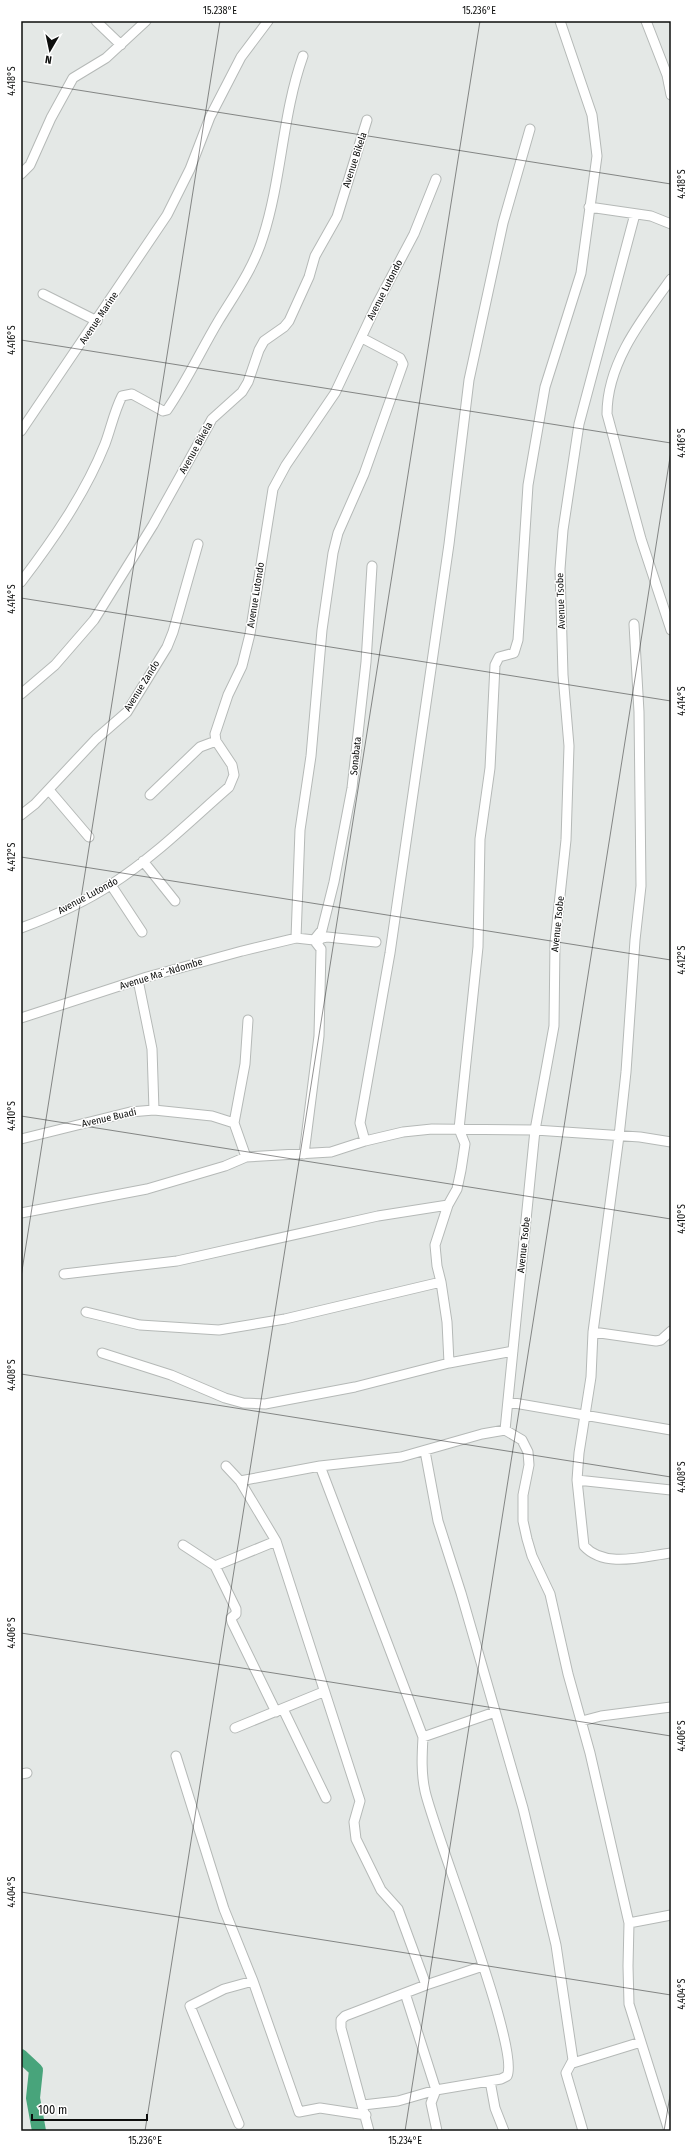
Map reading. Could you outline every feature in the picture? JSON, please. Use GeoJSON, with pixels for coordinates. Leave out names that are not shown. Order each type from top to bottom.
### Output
{"type":"FeatureCollection","features":[{"type":"Feature","properties":{"kind":"street"},"geometry":{"type":"LineString","coordinates":[[96,21],[122,44]]}},
{"type":"Feature","properties":{"kind":"street"},"geometry":{"type":"LineString","coordinates":[[21,174],[30,165],[40,146],[51,118],[73,78],[106,58],[146,21]]}},
{"type":"Feature","properties":{"kind":"street","name":"Avenue Marine"},"geometry":{"type":"LineString","coordinates":[[21,431],[97,321],[174,203],[190,169],[210,116],[241,57],[268,21]]}},
{"type":"Feature","properties":{"kind":"street"},"geometry":{"type":"LineString","coordinates":[[449,1363],[442,1282],[437,1266],[435,1245],[448,1205],[457,1189],[465,1144],[459,1129],[478,947],[480,839],[490,768],[495,665],[499,657],[514,653],[518,640],[528,485],[545,387],[581,274],[597,156],[592,115],[560,21]]}},
{"type":"Feature","properties":{"kind":"street"},"geometry":{"type":"LineString","coordinates":[[646,21],[667,75],[671,95]]}},
{"type":"Feature","properties":{"kind":"street"},"geometry":{"type":"LineString","coordinates":[[21,582],[71,509],[105,444],[114,411],[122,396],[132,394],[156,408],[163,411],[167,410],[185,384],[218,321],[242,284],[263,239],[276,186],[280,154],[297,71],[303,56]]}},
{"type":"Feature","properties":{"kind":"street","name":"Avenue Bikela"},"geometry":{"type":"LineString","coordinates":[[21,694],[55,666],[94,620],[153,524],[212,419],[242,392],[248,382],[259,350],[264,341],[284,327],[289,321],[309,277],[315,256],[337,217],[367,120]]}},
{"type":"Feature","properties":{"kind":"street"},"geometry":{"type":"LineString","coordinates":[[365,1140],[360,1123],[391,945],[449,544],[469,380],[503,223],[530,129]]}},
{"type":"Feature","properties":{"kind":"street","name":"Avenue Lutondo"},"geometry":{"type":"LineString","coordinates":[[21,928],[62,910],[111,885],[143,861],[229,787],[234,775],[232,765],[216,741],[216,728],[242,666],[250,634],[273,489],[286,465],[335,393],[377,304],[414,234],[436,179]]}},
{"type":"Feature","properties":{"kind":"street"},"geometry":{"type":"LineString","coordinates":[[589,207],[651,216],[671,224]]}},
{"type":"Feature","properties":{"kind":"street","name":"Avenue Tsobe"},"geometry":{"type":"LineString","coordinates":[[505,1430],[535,1130],[554,1026],[555,942],[563,880],[569,780],[569,746],[563,675],[560,553],[569,479],[579,424],[635,214]]}},
{"type":"Feature","properties":{"kind":"street"},"geometry":{"type":"LineString","coordinates":[[671,279],[645,315],[628,343],[612,375],[607,402],[607,414],[641,539],[671,630]]}},
{"type":"Feature","properties":{"kind":"street"},"geometry":{"type":"LineString","coordinates":[[43,294],[97,321]]}},
{"type":"Feature","properties":{"kind":"street"},"geometry":{"type":"LineString","coordinates":[[362,338],[400,358],[403,364],[364,474],[338,533],[332,553],[321,644],[311,756],[300,830],[300,938],[315,941],[327,937],[376,942]]}},
{"type":"Feature","properties":{"kind":"street","name":"Avenue Zando"},"geometry":{"type":"LineString","coordinates":[[21,815],[49,790],[96,739],[127,712],[167,647],[173,632],[198,544]]}},
{"type":"Feature","properties":{"kind":"street","name":"Sonabata"},"geometry":{"type":"LineString","coordinates":[[315,941],[322,930],[334,882],[352,788],[366,662],[372,566]]}},
{"type":"Feature","properties":{"kind":"street"},"geometry":{"type":"LineString","coordinates":[[634,624],[639,712],[641,886],[634,940],[626,1072],[593,1332],[591,1377],[586,1415],[578,1454],[577,1480],[584,1546],[590,1553],[600,1558],[614,1560],[671,1553]]}},
{"type":"Feature","properties":{"kind":"street"},"geometry":{"type":"LineString","coordinates":[[150,795],[200,747],[216,741]]}},
{"type":"Feature","properties":{"kind":"street"},"geometry":{"type":"LineString","coordinates":[[49,790],[89,837]]}},
{"type":"Feature","properties":{"kind":"street"},"geometry":{"type":"LineString","coordinates":[[143,861],[175,901]]}},
{"type":"Feature","properties":{"kind":"street"},"geometry":{"type":"LineString","coordinates":[[111,885],[142,932]]}},
{"type":"Feature","properties":{"kind":"street","name":"Avenue Ma¨-Ndombe"},"geometry":{"type":"LineString","coordinates":[[21,1018],[138,980],[242,951],[300,938]]}},
{"type":"Feature","properties":{"kind":"street"},"geometry":{"type":"LineString","coordinates":[[304,1154],[319,1036],[321,949],[315,941]]}},
{"type":"Feature","properties":{"kind":"street"},"geometry":{"type":"LineString","coordinates":[[138,980],[152,1049],[154,1110]]}},
{"type":"Feature","properties":{"kind":"street"},"geometry":{"type":"LineString","coordinates":[[246,1157],[234,1123],[245,1064],[248,1020]]}},
{"type":"Feature","properties":{"kind":"street","name":"Avenue Buadi"},"geometry":{"type":"LineString","coordinates":[[21,1139],[130,1112],[154,1110],[212,1116],[234,1123]]}},
{"type":"Feature","properties":{"kind":"street"},"geometry":{"type":"LineString","coordinates":[[21,1214],[147,1189],[225,1166],[246,1157],[263,1154],[304,1154],[331,1152],[365,1140],[403,1132],[459,1129],[535,1130],[619,1136],[671,1142]]}},
{"type":"Feature","properties":{"kind":"street"},"geometry":{"type":"LineString","coordinates":[[64,1274],[177,1261],[378,1216],[448,1205]]}},
{"type":"Feature","properties":{"kind":"street"},"geometry":{"type":"LineString","coordinates":[[86,1312],[140,1325],[219,1330],[285,1319],[442,1282]]}},
{"type":"Feature","properties":{"kind":"street"},"geometry":{"type":"LineString","coordinates":[[593,1332],[656,1341],[661,1340],[671,1331]]}},
{"type":"Feature","properties":{"kind":"street"},"geometry":{"type":"LineString","coordinates":[[102,1353],[170,1374],[225,1398],[243,1403],[258,1404],[355,1387],[449,1363],[513,1351]]}},
{"type":"Feature","properties":{"kind":"street"},"geometry":{"type":"LineString","coordinates":[[508,1402],[671,1430]]}},
{"type":"Feature","properties":{"kind":"street"},"geometry":{"type":"LineString","coordinates":[[240,1481],[320,1466],[401,1458],[482,1434],[505,1430],[522,1440],[528,1452],[529,1465],[523,1495],[523,1521],[532,1556],[550,1594],[568,1674],[582,1721],[629,1923],[629,2004],[641,2042],[666,2107],[669,2131]]}},
{"type":"Feature","properties":{"kind":"street"},"geometry":{"type":"LineString","coordinates":[[425,1451],[438,1521],[496,1712],[523,1808],[556,1945],[573,2063]]}},
{"type":"Feature","properties":{"kind":"street"},"geometry":{"type":"LineString","coordinates":[[226,1466],[240,1481],[276,1541],[360,1801],[354,1822],[356,1839],[381,1890],[398,1909],[426,1985]]}},
{"type":"Feature","properties":{"kind":"street"},"geometry":{"type":"LineString","coordinates":[[320,1466],[423,1737],[421,1766],[429,1809],[498,2013],[509,2067],[507,2076],[436,2090],[398,2101],[363,2105]]}},
{"type":"Feature","properties":{"kind":"street"},"geometry":{"type":"LineString","coordinates":[[577,1480],[671,1490]]}},
{"type":"Feature","properties":{"kind":"street"},"geometry":{"type":"LineString","coordinates":[[215,1566],[276,1541]]}},
{"type":"Feature","properties":{"kind":"street"},"geometry":{"type":"LineString","coordinates":[[183,1545],[215,1566],[236,1609],[236,1614],[231,1618],[232,1622],[326,1798]]}},
{"type":"Feature","properties":{"kind":"street"},"geometry":{"type":"LineString","coordinates":[[235,1728],[324,1692]]}},
{"type":"Feature","properties":{"kind":"street"},"geometry":{"type":"LineString","coordinates":[[582,1721],[601,1716],[671,1707]]}},
{"type":"Feature","properties":{"kind":"street"},"geometry":{"type":"LineString","coordinates":[[423,1737],[496,1712]]}},
{"type":"Feature","properties":{"kind":"street"},"geometry":{"type":"LineString","coordinates":[[176,1756],[224,1909],[253,1981],[299,2112],[320,2108],[366,2116]]}},
{"type":"Feature","properties":{"kind":"street"},"geometry":{"type":"LineString","coordinates":[[629,1923],[671,1915]]}},
{"type":"Feature","properties":{"kind":"street"},"geometry":{"type":"LineString","coordinates":[[369,2131],[341,2028],[341,2020],[345,2016],[426,1985],[483,1966]]}},
{"type":"Feature","properties":{"kind":"street"},"geometry":{"type":"LineString","coordinates":[[239,2124],[190,2006],[224,1989],[253,1981]]}},
{"type":"Feature","properties":{"kind":"street"},"geometry":{"type":"LineString","coordinates":[[405,1993],[436,2090],[431,2103],[437,2131]]}},
{"type":"Feature","properties":{"kind":"street"},"geometry":{"type":"LineString","coordinates":[[584,2131],[566,2074],[568,2068],[573,2063],[641,2042]]}},
{"type":"Feature","properties":{"kind":"street"},"geometry":{"type":"LineString","coordinates":[[490,2080],[495,2108],[504,2131]]}},
{"type":"Feature","properties":{"kind":"waterway"},"geometry":{"type":"LineString","coordinates":[[21,2056],[36,2070],[33,2098],[39,2131]]}}]}
